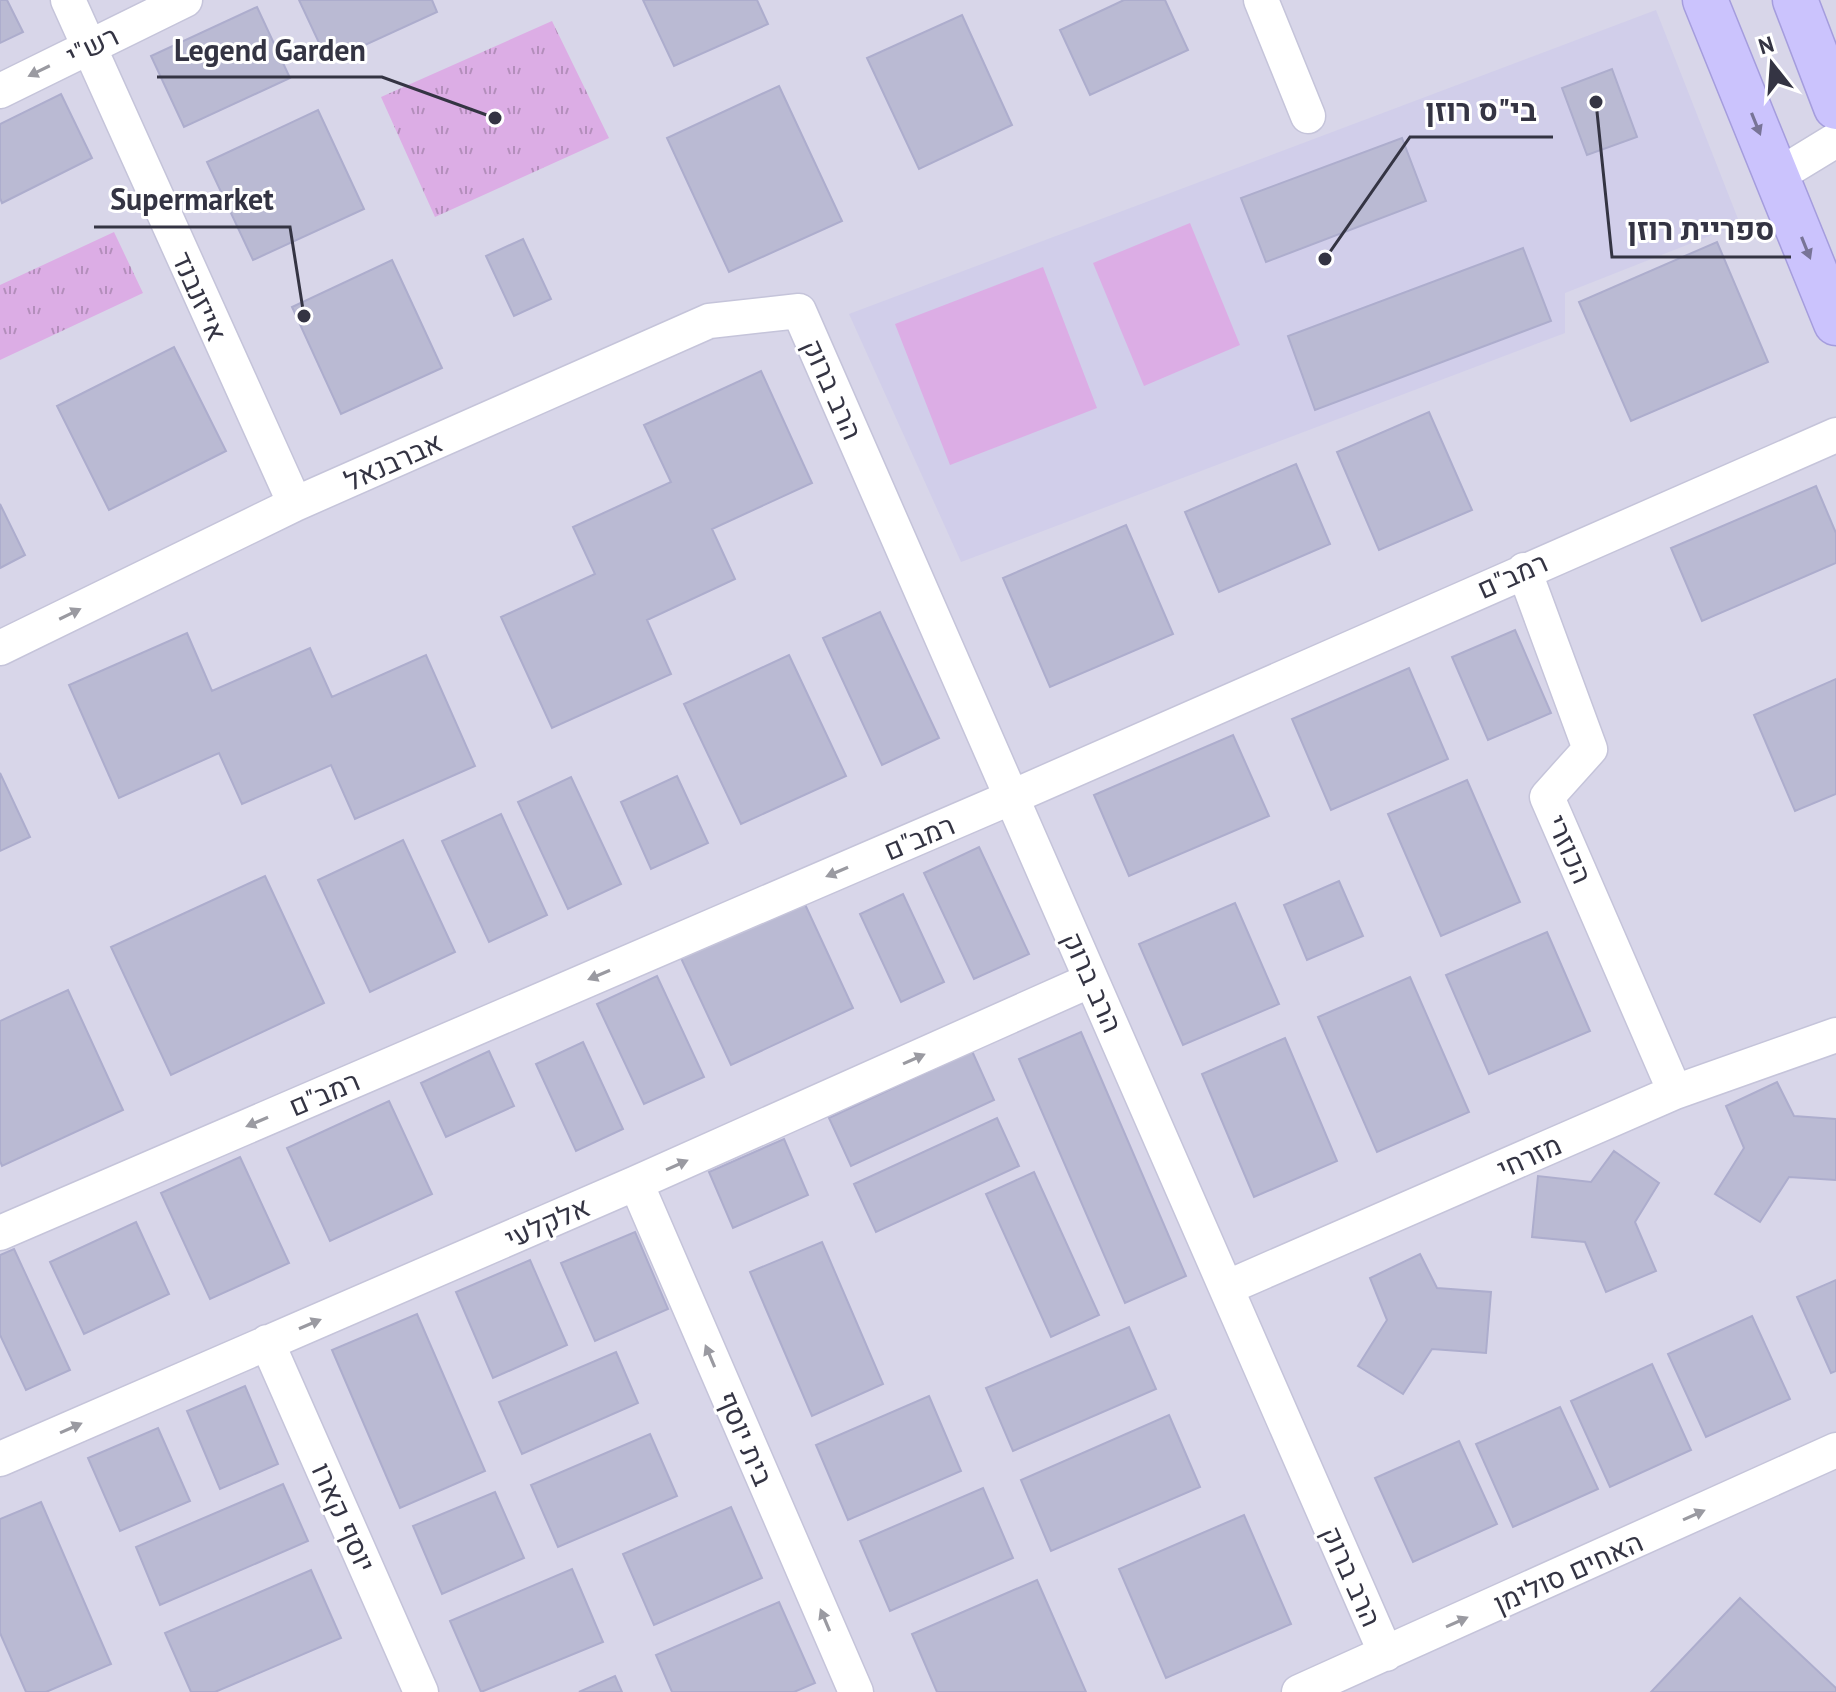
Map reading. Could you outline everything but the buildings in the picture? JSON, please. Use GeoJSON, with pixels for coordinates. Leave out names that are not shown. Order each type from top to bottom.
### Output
{"type":"FeatureCollection","features":[{"type":"Feature","properties":{"kind":"street","name":"אייזנבנד"},"geometry":{"type":"LineString","coordinates":[[68,0],[295,504]]}},
{"type":"Feature","properties":{"kind":"street","name":"רש\"י"},"geometry":{"type":"LineString","coordinates":[[0,91],[185,0]]}},
{"type":"Feature","properties":{"kind":"street"},"geometry":{"type":"LineString","coordinates":[[1261,0],[1308,116]]}},
{"type":"Feature","properties":{"kind":"street"},"geometry":{"type":"LineString","coordinates":[[1705,0],[1836,323]]}},
{"type":"Feature","properties":{"kind":"street"},"geometry":{"type":"LineString","coordinates":[[1802,18],[1836,70]]}},
{"type":"Feature","properties":{"kind":"street"},"geometry":{"type":"LineString","coordinates":[[1802,18],[1836,107]]}},
{"type":"Feature","properties":{"kind":"street"},"geometry":{"type":"LineString","coordinates":[[1777,176],[1836,140]]}},
{"type":"Feature","properties":{"kind":"street"},"geometry":{"type":"LineString","coordinates":[[1777,176],[1836,172]]}},
{"type":"Feature","properties":{"kind":"street","name":"אברבנאל"},"geometry":{"type":"LineString","coordinates":[[0,648],[295,504],[709,321],[799,311]]}},
{"type":"Feature","properties":{"kind":"street","name":"הרב ברוק"},"geometry":{"type":"LineString","coordinates":[[799,311],[1386,1654]]}},
{"type":"Feature","properties":{"kind":"street","name":"רמב\"ם"},"geometry":{"type":"LineString","coordinates":[[0,1233],[1012,797],[1836,435]]}},
{"type":"Feature","properties":{"kind":"street","name":"הכוזרי"},"geometry":{"type":"LineString","coordinates":[[1524,570],[1590,749],[1547,797],[1675,1092]]}},
{"type":"Feature","properties":{"kind":"street","name":"אלקלעי"},"geometry":{"type":"LineString","coordinates":[[0,1459],[636,1183],[1091,980]]}},
{"type":"Feature","properties":{"kind":"street","name":"מזרחי"},"geometry":{"type":"LineString","coordinates":[[1226,1288],[1675,1092],[1836,1035]]}},
{"type":"Feature","properties":{"kind":"street","name":"בית יוסף"},"geometry":{"type":"LineString","coordinates":[[636,1183],[856,1692]]}},
{"type":"Feature","properties":{"kind":"street","name":"יוסף קארו"},"geometry":{"type":"LineString","coordinates":[[267,1342],[421,1692]]}},
{"type":"Feature","properties":{"kind":"street","name":"האחים סולימן"},"geometry":{"type":"LineString","coordinates":[[1299,1692],[1836,1450]]}},
{"type":"Feature","properties":{"kind":"shaded area"},"geometry":{"type":"Polygon","coordinates":[[[0,0],[1836,0],[1836,1692],[0,1692],[0,0]]]}},
{"type":"Feature","properties":{"kind":"shaded area"},"geometry":{"type":"Polygon","coordinates":[[[1656,10],[1740,224],[1565,293],[1565,333],[961,562],[849,314],[1656,10]]]}},
{"type":"Feature","properties":{"kind":"green space"},"geometry":{"type":"Polygon","coordinates":[[[552,21],[609,138],[435,217],[381,97],[552,21]]]}},
{"type":"Feature","properties":{"kind":"green space"},"geometry":{"type":"Polygon","coordinates":[[[1190,223],[1240,345],[1144,386],[1093,263],[1190,223]]]}},
{"type":"Feature","properties":{"kind":"green space"},"geometry":{"type":"Polygon","coordinates":[[[114,232],[143,293],[0,360],[0,285],[114,232]]]}},
{"type":"Feature","properties":{"kind":"green space"},"geometry":{"type":"Polygon","coordinates":[[[1043,267],[1097,408],[950,465],[895,324],[1043,267]]]}},
{"type":"Feature","properties":{"kind":"place","name":"ספריית רוזן"},"geometry":{"type":"Point","coordinates":[1596,102]}},
{"type":"Feature","properties":{"kind":"place","name":"Legend Garden"},"geometry":{"type":"Point","coordinates":[495,118]}},
{"type":"Feature","properties":{"kind":"place","name":"בי\"ס רוזן"},"geometry":{"type":"Point","coordinates":[1325,259]}},
{"type":"Feature","properties":{"kind":"place","name":"Supermarket"},"geometry":{"type":"Point","coordinates":[304,316]}}]}
